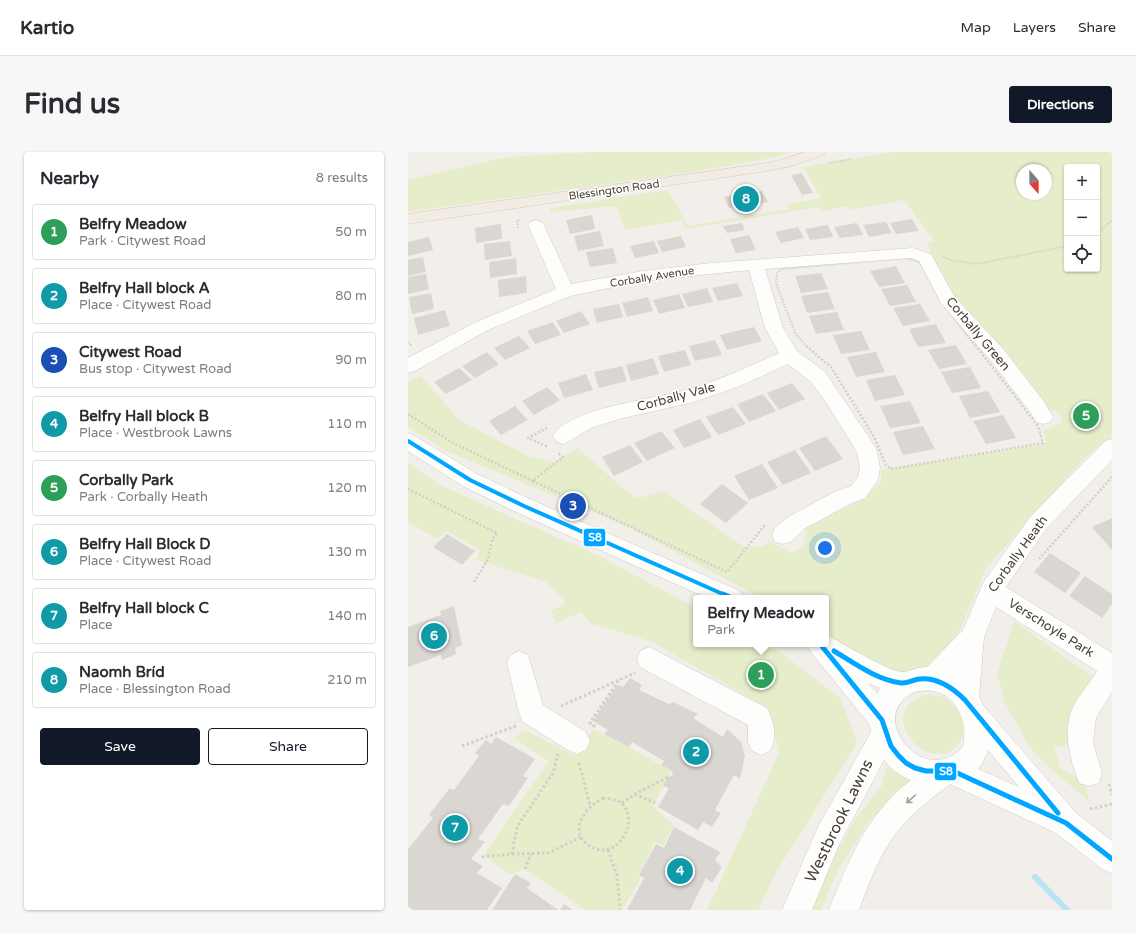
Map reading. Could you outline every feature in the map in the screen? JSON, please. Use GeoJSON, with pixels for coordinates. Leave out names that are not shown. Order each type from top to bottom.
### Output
{"type":"FeatureCollection","features":[{"type":"Feature","properties":{"kind":"main road","name":"Blessington Road"},"geometry":{"type":"LineString","coordinates":[[408,219],[767,167],[787,163],[818,152]]}},
{"type":"Feature","properties":{"kind":"street"},"geometry":{"type":"LineString","coordinates":[[536,225],[566,291]]}},
{"type":"Feature","properties":{"kind":"street","name":"Corbally Avenue"},"geometry":{"type":"LineString","coordinates":[[408,365],[482,326],[566,291],[643,276],[755,264],[913,252]]}},
{"type":"Feature","properties":{"kind":"street","name":"Corbally Green"},"geometry":{"type":"LineString","coordinates":[[913,252],[925,258],[947,299],[998,356],[1038,408],[1043,417]]}},
{"type":"Feature","properties":{"kind":"street"},"geometry":{"type":"LineString","coordinates":[[755,264],[774,328],[790,356],[818,377],[832,396],[867,451],[870,468],[868,480],[858,492],[842,498],[796,523],[782,535]]}},
{"type":"Feature","properties":{"kind":"street","name":"Corbally Vale"},"geometry":{"type":"LineString","coordinates":[[555,431],[618,412],[687,397],[733,381],[790,356]]}},
{"type":"Feature","properties":{"kind":"street"},"geometry":{"type":"LineString","coordinates":[[408,441],[470,480],[524,506],[725,595]]}},
{"type":"Feature","properties":{"kind":"street","name":"Corbally Heath"},"geometry":{"type":"LineString","coordinates":[[972,636],[991,590],[1038,523],[1112,446]]}},
{"type":"Feature","properties":{"kind":"street","name":"Verschoyle Park"},"geometry":{"type":"LineString","coordinates":[[991,590],[1112,667],[1106,681],[1083,715],[1080,743],[1089,773]]}},
{"type":"Feature","properties":{"kind":"street"},"geometry":{"type":"LineString","coordinates":[[933,679],[972,636]]}},
{"type":"Feature","properties":{"kind":"street"},"geometry":{"type":"LineString","coordinates":[[844,910],[863,862],[886,823],[910,798],[947,772],[964,764],[973,754],[978,741],[978,728],[970,706],[972,636]]}},
{"type":"Feature","properties":{"kind":"street"},"geometry":{"type":"LineString","coordinates":[[823,647],[883,727],[890,747],[899,758],[912,767],[926,773],[947,772],[1066,823]]}},
{"type":"Feature","properties":{"kind":"street"},"geometry":{"type":"LineString","coordinates":[[826,647],[872,673],[903,684]]}},
{"type":"Feature","properties":{"kind":"street"},"geometry":{"type":"LineString","coordinates":[[649,659],[758,717],[762,729],[761,742]]}},
{"type":"Feature","properties":{"kind":"street"},"geometry":{"type":"LineString","coordinates":[[519,663],[532,713],[576,745]]}},
{"type":"Feature","properties":{"kind":"street"},"geometry":{"type":"LineString","coordinates":[[883,727],[884,706],[891,693],[903,684],[917,679],[933,679],[956,690],[1066,823],[1112,859]]}},
{"type":"Feature","properties":{"kind":"street","name":"Westbrook Lawns"},"geometry":{"type":"LineString","coordinates":[[797,910],[828,837],[883,727]]}},
{"type":"Feature","properties":{"kind":"path"},"geometry":{"type":"LineString","coordinates":[[1100,231],[1112,220]]}},
{"type":"Feature","properties":{"kind":"path"},"geometry":{"type":"LineString","coordinates":[[939,254],[950,260],[977,264],[1064,247]]}},
{"type":"Feature","properties":{"kind":"path"},"geometry":{"type":"LineString","coordinates":[[905,258],[920,262],[939,299],[1038,426],[1043,443],[891,469],[886,465],[874,437],[830,367],[810,350],[796,333],[776,282],[777,272],[782,269],[905,258]]}},
{"type":"Feature","properties":{"kind":"path"},"geometry":{"type":"LineString","coordinates":[[408,414],[423,426],[472,454],[668,543],[727,572],[755,536],[769,521]]}},
{"type":"Feature","properties":{"kind":"path"},"geometry":{"type":"LineString","coordinates":[[533,481],[563,457],[547,446],[528,438],[555,431]]}},
{"type":"Feature","properties":{"kind":"path"},"geometry":{"type":"LineString","coordinates":[[1038,560],[1112,477]]}},
{"type":"Feature","properties":{"kind":"path"},"geometry":{"type":"LineString","coordinates":[[408,489],[497,533],[492,540],[488,558],[474,582]]}},
{"type":"Feature","properties":{"kind":"path"},"geometry":{"type":"LineString","coordinates":[[560,707],[641,671],[649,659]]}},
{"type":"Feature","properties":{"kind":"path"},"geometry":{"type":"LineString","coordinates":[[512,854],[517,827],[554,773],[594,725],[590,723],[619,680]]}},
{"type":"Feature","properties":{"kind":"path"},"geometry":{"type":"LineString","coordinates":[[462,746],[517,725]]}},
{"type":"Feature","properties":{"kind":"path"},"geometry":{"type":"LineString","coordinates":[[576,745],[590,804]]}},
{"type":"Feature","properties":{"kind":"path"},"geometry":{"type":"LineString","coordinates":[[622,803],[635,794],[668,777]]}},
{"type":"Feature","properties":{"kind":"path"},"geometry":{"type":"LineString","coordinates":[[635,794],[655,803]]}},
{"type":"Feature","properties":{"kind":"path"},"geometry":{"type":"LineString","coordinates":[[603,798],[617,800],[627,809],[629,825],[622,840],[616,846],[608,850],[592,848],[586,844],[581,837],[580,820],[584,811],[590,804],[603,798]]}},
{"type":"Feature","properties":{"kind":"path"},"geometry":{"type":"LineString","coordinates":[[1090,808],[1112,804]]}},
{"type":"Feature","properties":{"kind":"path"},"geometry":{"type":"LineString","coordinates":[[482,857],[548,853],[581,837]]}},
{"type":"Feature","properties":{"kind":"path"},"geometry":{"type":"LineString","coordinates":[[608,850],[617,875],[620,910]]}},
{"type":"Feature","properties":{"kind":"path"},"geometry":{"type":"LineString","coordinates":[[525,869],[531,854]]}},
{"type":"Feature","properties":{"kind":"green space"},"geometry":{"type":"Polygon","coordinates":[[[592,152],[791,152],[777,157],[686,173],[408,212],[408,180],[507,157],[592,152]]]}},
{"type":"Feature","properties":{"kind":"green space"},"geometry":{"type":"Polygon","coordinates":[[[894,152],[1112,152],[1112,435],[1086,457],[986,568],[951,652],[933,672],[895,677],[862,664],[829,637],[829,595],[755,595],[628,527],[447,451],[408,427],[408,382],[421,376],[459,420],[528,456],[555,462],[577,448],[636,499],[663,491],[744,547],[762,546],[771,542],[791,553],[803,548],[807,525],[864,499],[881,482],[881,470],[1046,444],[1044,431],[1062,422],[1059,412],[1048,410],[956,299],[932,258],[927,242],[934,241],[904,200],[851,210],[848,206],[823,211],[820,207],[685,229],[681,220],[625,230],[616,206],[551,212],[550,208],[668,190],[688,226],[789,209],[787,204],[821,198],[803,167],[894,152]]]}},
{"type":"Feature","properties":{"kind":"green space"},"geometry":{"type":"Polygon","coordinates":[[[408,463],[440,485],[601,557],[693,606],[693,647],[771,647],[780,652],[841,699],[857,743],[775,874],[758,910],[707,910],[779,753],[768,708],[650,641],[590,623],[581,612],[556,623],[551,611],[566,603],[547,582],[476,560],[480,550],[446,531],[438,539],[408,523],[408,463]]]}},
{"type":"Feature","properties":{"kind":"green space"},"geometry":{"type":"Polygon","coordinates":[[[1014,621],[1094,678],[1072,710],[1070,744],[1054,748],[1061,769],[1083,780],[1090,802],[1051,769],[1029,746],[1005,703],[997,674],[1014,621]]]}},
{"type":"Feature","properties":{"kind":"green space"},"geometry":{"type":"Polygon","coordinates":[[[925,695],[943,697],[954,706],[962,718],[963,733],[961,740],[957,746],[945,753],[933,754],[921,748],[911,739],[904,727],[904,715],[910,704],[925,695]]]}},
{"type":"Feature","properties":{"kind":"green space"},"geometry":{"type":"Polygon","coordinates":[[[593,729],[629,747],[671,771],[653,806],[674,825],[663,846],[655,842],[638,876],[640,880],[622,910],[585,910],[525,869],[509,874],[484,855],[549,761],[513,738],[525,730],[575,756],[593,729]]]}},
{"type":"Feature","properties":{"kind":"green space"},"geometry":{"type":"Polygon","coordinates":[[[887,766],[912,783],[869,821],[838,870],[821,910],[810,910],[826,871],[856,818],[881,787],[887,766]]]}},
{"type":"Feature","properties":{"kind":"building"},"geometry":{"type":"Polygon","coordinates":[[[802,173],[813,193],[802,195],[791,175],[802,173]]]}},
{"type":"Feature","properties":{"kind":"building"},"geometry":{"type":"Polygon","coordinates":[[[762,191],[768,202],[729,208],[724,197],[762,191]]]}},
{"type":"Feature","properties":{"kind":"building"},"geometry":{"type":"Polygon","coordinates":[[[592,215],[595,229],[570,234],[566,220],[592,215]]]}},
{"type":"Feature","properties":{"kind":"building"},"geometry":{"type":"Polygon","coordinates":[[[912,219],[919,231],[896,234],[890,223],[912,219]]]}},
{"type":"Feature","properties":{"kind":"building"},"geometry":{"type":"Polygon","coordinates":[[[886,222],[892,233],[869,237],[863,225],[886,222]]]}},
{"type":"Feature","properties":{"kind":"building"},"geometry":{"type":"Polygon","coordinates":[[[742,223],[745,230],[727,233],[723,226],[742,223]]]}},
{"type":"Feature","properties":{"kind":"building"},"geometry":{"type":"Polygon","coordinates":[[[857,223],[863,235],[840,238],[834,227],[857,223]]]}},
{"type":"Feature","properties":{"kind":"building"},"geometry":{"type":"Polygon","coordinates":[[[501,224],[502,239],[476,243],[475,228],[501,224]]]}},
{"type":"Feature","properties":{"kind":"building"},"geometry":{"type":"Polygon","coordinates":[[[828,225],[833,237],[810,240],[805,229],[828,225]]]}},
{"type":"Feature","properties":{"kind":"building"},"geometry":{"type":"Polygon","coordinates":[[[798,227],[804,238],[781,243],[775,232],[798,227]]]}},
{"type":"Feature","properties":{"kind":"building"},"geometry":{"type":"Polygon","coordinates":[[[600,231],[604,246],[578,251],[574,236],[600,231]]]}},
{"type":"Feature","properties":{"kind":"building"},"geometry":{"type":"Polygon","coordinates":[[[749,235],[756,250],[736,253],[730,239],[749,235]]]}},
{"type":"Feature","properties":{"kind":"building"},"geometry":{"type":"Polygon","coordinates":[[[681,236],[686,247],[662,252],[657,241],[681,236]]]}},
{"type":"Feature","properties":{"kind":"building"},"geometry":{"type":"Polygon","coordinates":[[[429,237],[433,250],[408,256],[408,242],[429,237]]]}},
{"type":"Feature","properties":{"kind":"building"},"geometry":{"type":"Polygon","coordinates":[[[510,241],[512,256],[485,260],[484,244],[510,241]]]}},
{"type":"Feature","properties":{"kind":"building"},"geometry":{"type":"Polygon","coordinates":[[[654,241],[659,253],[635,258],[630,246],[654,241]]]}},
{"type":"Feature","properties":{"kind":"building"},"geometry":{"type":"Polygon","coordinates":[[[613,248],[617,263],[590,267],[586,252],[613,248]]]}},
{"type":"Feature","properties":{"kind":"building"},"geometry":{"type":"Polygon","coordinates":[[[423,257],[426,272],[408,276],[408,260],[423,257]]]}},
{"type":"Feature","properties":{"kind":"building"},"geometry":{"type":"Polygon","coordinates":[[[516,258],[517,274],[490,278],[489,262],[516,258]]]}},
{"type":"Feature","properties":{"kind":"building"},"geometry":{"type":"Polygon","coordinates":[[[896,266],[905,283],[879,287],[870,271],[896,266]]]}},
{"type":"Feature","properties":{"kind":"building"},"geometry":{"type":"Polygon","coordinates":[[[821,273],[828,289],[801,293],[795,276],[821,273]]]}},
{"type":"Feature","properties":{"kind":"building"},"geometry":{"type":"Polygon","coordinates":[[[426,274],[429,289],[408,294],[408,277],[426,274]]]}},
{"type":"Feature","properties":{"kind":"building"},"geometry":{"type":"Polygon","coordinates":[[[526,276],[527,293],[499,297],[498,280],[526,276]]]}},
{"type":"Feature","properties":{"kind":"building"},"geometry":{"type":"Polygon","coordinates":[[[737,283],[743,296],[718,301],[712,288],[737,283]]]}},
{"type":"Feature","properties":{"kind":"building"},"geometry":{"type":"Polygon","coordinates":[[[907,285],[916,302],[890,306],[881,289],[907,285]]]}},
{"type":"Feature","properties":{"kind":"building"},"geometry":{"type":"Polygon","coordinates":[[[707,288],[713,302],[688,307],[682,294],[707,288]]]}},
{"type":"Feature","properties":{"kind":"building"},"geometry":{"type":"Polygon","coordinates":[[[828,292],[835,309],[807,313],[801,296],[828,292]]]}},
{"type":"Feature","properties":{"kind":"building"},"geometry":{"type":"Polygon","coordinates":[[[431,293],[434,309],[412,314],[409,297],[431,293]]]}},
{"type":"Feature","properties":{"kind":"building"},"geometry":{"type":"Polygon","coordinates":[[[679,294],[685,308],[659,314],[653,300],[679,294]]]}},
{"type":"Feature","properties":{"kind":"building"},"geometry":{"type":"Polygon","coordinates":[[[648,297],[653,311],[627,317],[622,303],[648,297]]]}},
{"type":"Feature","properties":{"kind":"building"},"geometry":{"type":"Polygon","coordinates":[[[619,304],[623,317],[597,323],[593,309],[619,304]]]}},
{"type":"Feature","properties":{"kind":"building"},"geometry":{"type":"Polygon","coordinates":[[[920,304],[930,321],[903,326],[893,308],[920,304]]]}},
{"type":"Feature","properties":{"kind":"building"},"geometry":{"type":"Polygon","coordinates":[[[445,310],[450,326],[418,335],[414,318],[445,310]]]}},
{"type":"Feature","properties":{"kind":"building"},"geometry":{"type":"Polygon","coordinates":[[[581,311],[590,324],[564,333],[556,321],[581,311]]]}},
{"type":"Feature","properties":{"kind":"building"},"geometry":{"type":"Polygon","coordinates":[[[837,312],[844,330],[816,334],[809,316],[837,312]]]}},
{"type":"Feature","properties":{"kind":"building"},"geometry":{"type":"Polygon","coordinates":[[[553,322],[561,335],[535,344],[527,331],[553,322]]]}},
{"type":"Feature","properties":{"kind":"building"},"geometry":{"type":"Polygon","coordinates":[[[936,324],[946,343],[918,347],[909,329],[936,324]]]}},
{"type":"Feature","properties":{"kind":"building"},"geometry":{"type":"Polygon","coordinates":[[[754,327],[762,341],[727,350],[720,335],[754,327]]]}},
{"type":"Feature","properties":{"kind":"building"},"geometry":{"type":"Polygon","coordinates":[[[861,331],[870,350],[841,354],[833,335],[861,331]]]}},
{"type":"Feature","properties":{"kind":"building"},"geometry":{"type":"Polygon","coordinates":[[[519,336],[530,348],[505,360],[494,348],[519,336]]]}},
{"type":"Feature","properties":{"kind":"building"},"geometry":{"type":"Polygon","coordinates":[[[715,340],[722,355],[695,361],[689,346],[715,340]]]}},
{"type":"Feature","properties":{"kind":"building"},"geometry":{"type":"Polygon","coordinates":[[[956,345],[967,364],[939,369],[928,350],[956,345]]]}},
{"type":"Feature","properties":{"kind":"building"},"geometry":{"type":"Polygon","coordinates":[[[685,350],[691,365],[664,372],[658,356],[685,350]]]}},
{"type":"Feature","properties":{"kind":"building"},"geometry":{"type":"Polygon","coordinates":[[[487,352],[499,364],[475,378],[462,366],[487,352]]]}},
{"type":"Feature","properties":{"kind":"building"},"geometry":{"type":"Polygon","coordinates":[[[876,352],[885,372],[856,377],[847,357],[876,352]]]}},
{"type":"Feature","properties":{"kind":"building"},"geometry":{"type":"Polygon","coordinates":[[[653,358],[659,374],[631,381],[626,365],[653,358]]]}},
{"type":"Feature","properties":{"kind":"building"},"geometry":{"type":"Polygon","coordinates":[[[622,366],[627,381],[599,388],[594,372],[622,366]]]}},
{"type":"Feature","properties":{"kind":"building"},"geometry":{"type":"Polygon","coordinates":[[[970,367],[981,388],[952,393],[941,372],[970,367]]]}},
{"type":"Feature","properties":{"kind":"building"},"geometry":{"type":"Polygon","coordinates":[[[459,368],[472,380],[446,394],[434,382],[459,368]]]}},
{"type":"Feature","properties":{"kind":"building"},"geometry":{"type":"Polygon","coordinates":[[[586,374],[593,390],[564,398],[558,383],[586,374]]]}},
{"type":"Feature","properties":{"kind":"building"},"geometry":{"type":"Polygon","coordinates":[[[895,375],[905,395],[875,401],[866,380],[895,375]]]}},
{"type":"Feature","properties":{"kind":"building"},"geometry":{"type":"Polygon","coordinates":[[[792,383],[805,399],[779,410],[767,393],[792,383]]]}},
{"type":"Feature","properties":{"kind":"building"},"geometry":{"type":"Polygon","coordinates":[[[547,387],[560,400],[534,415],[522,401],[547,387]]]}},
{"type":"Feature","properties":{"kind":"building"},"geometry":{"type":"Polygon","coordinates":[[[988,391],[1000,412],[970,418],[959,396],[988,391]]]}},
{"type":"Feature","properties":{"kind":"building"},"geometry":{"type":"Polygon","coordinates":[[[763,394],[776,411],[749,422],[737,404],[763,394]]]}},
{"type":"Feature","properties":{"kind":"building"},"geometry":{"type":"Polygon","coordinates":[[[910,401],[921,423],[890,428],[880,406],[910,401]]]}},
{"type":"Feature","properties":{"kind":"building"},"geometry":{"type":"Polygon","coordinates":[[[515,406],[528,420],[501,435],[489,421],[515,406]]]}},
{"type":"Feature","properties":{"kind":"building"},"geometry":{"type":"Polygon","coordinates":[[[733,407],[746,424],[718,435],[706,417],[733,407]]]}},
{"type":"Feature","properties":{"kind":"building"},"geometry":{"type":"Polygon","coordinates":[[[1003,415],[1016,438],[986,444],[973,421],[1003,415]]]}},
{"type":"Feature","properties":{"kind":"building"},"geometry":{"type":"Polygon","coordinates":[[[700,419],[712,437],[684,448],[673,430],[700,419]]]}},
{"type":"Feature","properties":{"kind":"building"},"geometry":{"type":"Polygon","coordinates":[[[923,426],[935,449],[903,455],[893,432],[923,426]]]}},
{"type":"Feature","properties":{"kind":"building"},"geometry":{"type":"Polygon","coordinates":[[[661,431],[675,448],[647,461],[634,443],[661,431]]]}},
{"type":"Feature","properties":{"kind":"building"},"geometry":{"type":"Polygon","coordinates":[[[826,436],[843,459],[815,471],[799,448],[826,436]]]}},
{"type":"Feature","properties":{"kind":"building"},"geometry":{"type":"Polygon","coordinates":[[[630,445],[643,462],[614,476],[602,457],[630,445]]]}},
{"type":"Feature","properties":{"kind":"building"},"geometry":{"type":"Polygon","coordinates":[[[795,450],[811,473],[783,485],[767,462],[795,450]]]}},
{"type":"Feature","properties":{"kind":"building"},"geometry":{"type":"Polygon","coordinates":[[[762,464],[778,488],[749,500],[734,476],[762,464]]]}},
{"type":"Feature","properties":{"kind":"building"},"geometry":{"type":"Polygon","coordinates":[[[722,484],[748,503],[726,523],[700,504],[722,484]]]}},
{"type":"Feature","properties":{"kind":"building"},"geometry":{"type":"Polygon","coordinates":[[[1112,518],[1112,550],[1092,527],[1112,518]]]}},
{"type":"Feature","properties":{"kind":"building"},"geometry":{"type":"Polygon","coordinates":[[[447,534],[475,551],[462,565],[433,547],[447,534]]]}},
{"type":"Feature","properties":{"kind":"building"},"geometry":{"type":"Polygon","coordinates":[[[1050,553],[1081,573],[1065,593],[1034,572],[1050,553]]]}},
{"type":"Feature","properties":{"kind":"building"},"geometry":{"type":"Polygon","coordinates":[[[1085,576],[1112,594],[1112,604],[1102,618],[1069,596],[1085,576]]]}},
{"type":"Feature","properties":{"kind":"building"},"geometry":{"type":"Polygon","coordinates":[[[454,606],[462,645],[455,648],[456,654],[442,660],[441,655],[408,667],[408,627],[441,615],[440,611],[454,606]]]}},
{"type":"Feature","properties":{"kind":"building"},"geometry":{"type":"Polygon","coordinates":[[[630,678],[642,685],[639,690],[669,704],[673,702],[698,714],[693,718],[723,737],[727,729],[741,742],[745,756],[740,779],[734,775],[715,810],[721,813],[712,827],[703,822],[698,830],[658,807],[669,788],[663,786],[668,777],[673,775],[671,770],[661,765],[664,761],[632,742],[629,747],[604,734],[608,730],[593,721],[617,685],[623,687],[630,678]]]}},
{"type":"Feature","properties":{"kind":"building"},"geometry":{"type":"Polygon","coordinates":[[[496,737],[535,759],[523,776],[528,778],[509,806],[503,804],[478,839],[485,842],[471,859],[483,866],[477,873],[502,888],[487,910],[413,910],[408,906],[408,849],[433,818],[429,815],[449,789],[454,790],[479,756],[475,753],[486,740],[491,744],[496,737]]]}},
{"type":"Feature","properties":{"kind":"building"},"geometry":{"type":"Polygon","coordinates":[[[674,827],[720,852],[715,860],[722,867],[712,883],[706,878],[690,910],[627,910],[644,878],[639,875],[656,844],[664,848],[674,827]]]}},
{"type":"Feature","properties":{"kind":"building"},"geometry":{"type":"Polygon","coordinates":[[[515,874],[531,883],[527,888],[558,910],[492,910],[515,874]]]}},
{"type":"Feature","properties":{"kind":"building"},"geometry":{"type":"Polygon","coordinates":[[[564,904],[573,910],[560,910],[564,904]]]}},
{"type":"Feature","properties":{"kind":"waterway"},"geometry":{"type":"LineString","coordinates":[[1035,877],[1067,910]]}},
{"type":"Feature","properties":{"kind":"transit line","name":"S8"},"geometry":{"type":"LineString","coordinates":[[408,441],[470,480],[524,506],[725,595]]}},
{"type":"Feature","properties":{"kind":"transit line","name":"S8"},"geometry":{"type":"LineString","coordinates":[[822,647],[882,720],[891,746],[906,763],[915,768],[926,771],[953,771],[1066,823],[1112,859]]}},
{"type":"Feature","properties":{"kind":"transit line","name":"S8"},"geometry":{"type":"LineString","coordinates":[[834,651],[866,670],[891,680],[900,683],[918,679],[936,680],[944,683],[959,693],[1058,813]]}},
{"type":"Feature","properties":{"kind":"place","name":"Naomh Bríd"},"geometry":{"type":"Point","coordinates":[746,199]}},
{"type":"Feature","properties":{"kind":"place","name":"Corbally Park"},"geometry":{"type":"Point","coordinates":[1086,416]}},
{"type":"Feature","properties":{"kind":"place","name":"Citywest Road"},"geometry":{"type":"Point","coordinates":[573,506]}},
{"type":"Feature","properties":{"kind":"place","name":"Belfry Hall Block D"},"geometry":{"type":"Point","coordinates":[434,636]}},
{"type":"Feature","properties":{"kind":"place","name":"Belfry Meadow"},"geometry":{"type":"Point","coordinates":[761,675]}},
{"type":"Feature","properties":{"kind":"place","name":"Belfry Hall block A"},"geometry":{"type":"Point","coordinates":[696,752]}},
{"type":"Feature","properties":{"kind":"place","name":"Belfry Hall block C"},"geometry":{"type":"Point","coordinates":[455,828]}},
{"type":"Feature","properties":{"kind":"place","name":"Belfry Hall block B"},"geometry":{"type":"Point","coordinates":[680,871]}}]}
